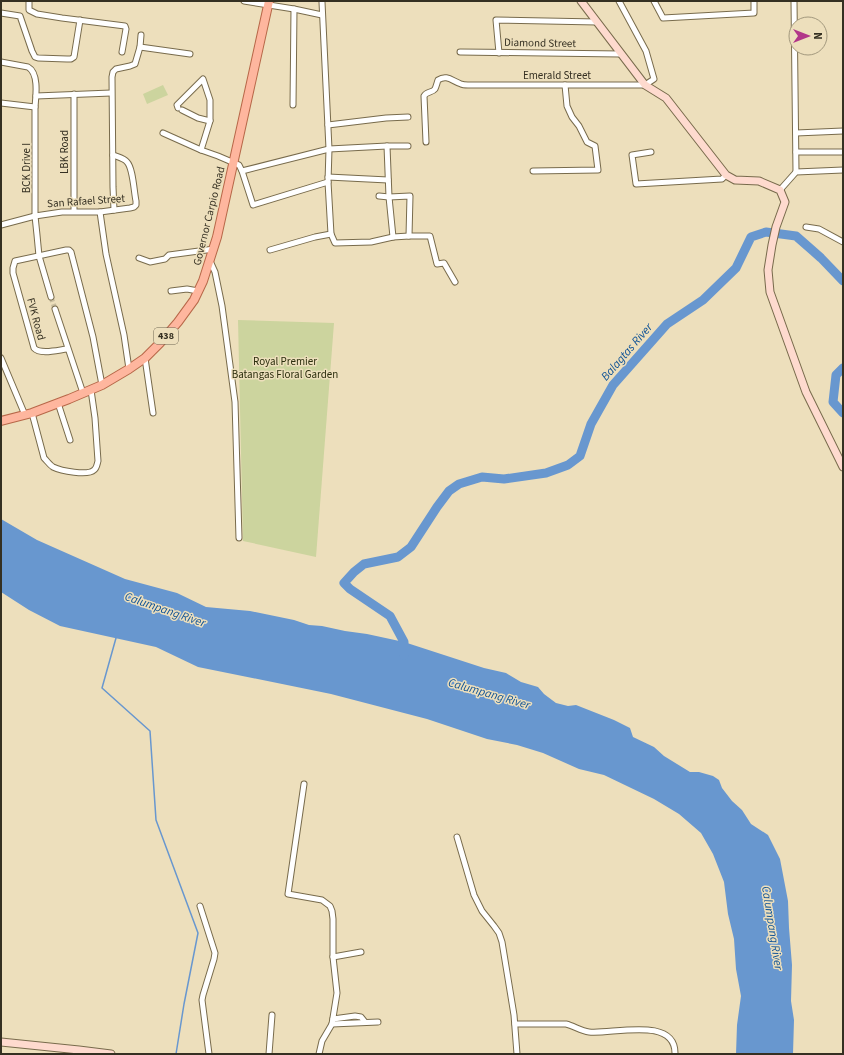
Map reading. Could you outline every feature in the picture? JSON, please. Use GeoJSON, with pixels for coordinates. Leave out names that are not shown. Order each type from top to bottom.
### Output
{"type":"FeatureCollection","features":[{"type":"Feature","properties":{"kind":"main road","name":"Governor Carpio Road"},"geometry":{"type":"LineString","coordinates":[[1,421],[28,414],[83,394],[129,369],[144,358],[178,322],[194,300],[214,249],[268,3]]}},
{"type":"Feature","properties":{"kind":"street"},"geometry":{"type":"LineString","coordinates":[[29,1],[29,10]]}},
{"type":"Feature","properties":{"kind":"street"},"geometry":{"type":"LineString","coordinates":[[245,1],[268,3],[322,16]]}},
{"type":"Feature","properties":{"kind":"street"},"geometry":{"type":"LineString","coordinates":[[581,1],[645,85],[666,98],[726,175],[735,180],[759,182],[780,190],[785,202],[776,227],[772,245],[768,270],[770,292],[806,392],[843,467]]}},
{"type":"Feature","properties":{"kind":"street"},"geometry":{"type":"LineString","coordinates":[[619,1],[646,51],[654,79],[645,85]]}},
{"type":"Feature","properties":{"kind":"street"},"geometry":{"type":"LineString","coordinates":[[654,1],[663,18],[754,12],[754,1]]}},
{"type":"Feature","properties":{"kind":"street"},"geometry":{"type":"LineString","coordinates":[[780,190],[796,172],[794,1]]}},
{"type":"Feature","properties":{"kind":"street"},"geometry":{"type":"LineString","coordinates":[[322,2],[329,149],[328,180],[331,234],[335,243],[371,242],[409,236],[430,236],[437,264],[444,263],[455,282]]}},
{"type":"Feature","properties":{"kind":"street"},"geometry":{"type":"LineString","coordinates":[[293,105],[294,9]]}},
{"type":"Feature","properties":{"kind":"street"},"geometry":{"type":"LineString","coordinates":[[1,13],[20,16],[29,10]]}},
{"type":"Feature","properties":{"kind":"street"},"geometry":{"type":"LineString","coordinates":[[29,10],[37,14],[125,26],[126,29],[122,52]]}},
{"type":"Feature","properties":{"kind":"street"},"geometry":{"type":"LineString","coordinates":[[20,16],[32,51],[35,57],[38,58],[71,59],[74,56],[80,20]]}},
{"type":"Feature","properties":{"kind":"street"},"geometry":{"type":"LineString","coordinates":[[500,53],[496,20],[597,22]]}},
{"type":"Feature","properties":{"kind":"street"},"geometry":{"type":"LineString","coordinates":[[114,210],[111,93],[112,77],[113,72],[116,69],[135,64],[140,47],[141,35]]}},
{"type":"Feature","properties":{"kind":"street"},"geometry":{"type":"LineString","coordinates":[[140,47],[190,54]]}},
{"type":"Feature","properties":{"kind":"street","name":"Diamond Street"},"geometry":{"type":"LineString","coordinates":[[460,52],[620,54]]}},
{"type":"Feature","properties":{"kind":"street","name":"BCK Drive I"},"geometry":{"type":"LineString","coordinates":[[1,62],[28,67],[34,72],[35,76],[35,216],[39,256],[51,297]]}},
{"type":"Feature","properties":{"kind":"street","name":"Emerald Street"},"geometry":{"type":"LineString","coordinates":[[426,142],[424,96],[435,89],[438,80],[442,78],[447,77],[460,84],[468,85],[645,85]]}},
{"type":"Feature","properties":{"kind":"street"},"geometry":{"type":"LineString","coordinates":[[201,150],[210,121],[210,100],[203,79],[177,105],[180,109],[198,118],[210,121]]}},
{"type":"Feature","properties":{"kind":"street"},"geometry":{"type":"LineString","coordinates":[[533,171],[598,170],[595,146],[588,142],[572,117],[567,106],[565,85]]}},
{"type":"Feature","properties":{"kind":"street"},"geometry":{"type":"LineString","coordinates":[[36,96],[111,93]]}},
{"type":"Feature","properties":{"kind":"street","name":"LBK Road"},"geometry":{"type":"LineString","coordinates":[[74,94],[74,211]]}},
{"type":"Feature","properties":{"kind":"street"},"geometry":{"type":"LineString","coordinates":[[1,103],[35,107]]}},
{"type":"Feature","properties":{"kind":"street"},"geometry":{"type":"LineString","coordinates":[[328,125],[408,117]]}},
{"type":"Feature","properties":{"kind":"street"},"geometry":{"type":"LineString","coordinates":[[796,133],[843,131]]}},
{"type":"Feature","properties":{"kind":"street"},"geometry":{"type":"LineString","coordinates":[[163,133],[239,165],[253,205],[328,180],[388,180]]}},
{"type":"Feature","properties":{"kind":"street"},"geometry":{"type":"LineString","coordinates":[[387,146],[389,197],[393,238]]}},
{"type":"Feature","properties":{"kind":"street"},"geometry":{"type":"LineString","coordinates":[[242,172],[329,149],[408,146]]}},
{"type":"Feature","properties":{"kind":"street"},"geometry":{"type":"LineString","coordinates":[[651,152],[632,156],[636,184],[722,179],[726,175]]}},
{"type":"Feature","properties":{"kind":"street"},"geometry":{"type":"LineString","coordinates":[[796,152],[843,152]]}},
{"type":"Feature","properties":{"kind":"street","name":"San Rafael Street"},"geometry":{"type":"LineString","coordinates":[[1,225],[35,216],[62,212],[100,212],[134,207],[136,205],[136,201],[129,164],[123,159],[113,155]]}},
{"type":"Feature","properties":{"kind":"street"},"geometry":{"type":"LineString","coordinates":[[796,172],[843,170]]}},
{"type":"Feature","properties":{"kind":"street"},"geometry":{"type":"LineString","coordinates":[[379,196],[410,196],[409,236]]}},
{"type":"Feature","properties":{"kind":"street"},"geometry":{"type":"LineString","coordinates":[[100,212],[106,254],[124,335],[129,369]]}},
{"type":"Feature","properties":{"kind":"street"},"geometry":{"type":"LineString","coordinates":[[806,227],[819,229],[843,242]]}},
{"type":"Feature","properties":{"kind":"street"},"geometry":{"type":"LineString","coordinates":[[270,250],[331,234]]}},
{"type":"Feature","properties":{"kind":"street"},"geometry":{"type":"LineString","coordinates":[[139,258],[150,262],[165,259],[169,255],[214,249]]}},
{"type":"Feature","properties":{"kind":"street"},"geometry":{"type":"LineString","coordinates":[[39,256],[66,250],[69,250],[72,255],[93,337],[102,385]]}},
{"type":"Feature","properties":{"kind":"street","name":"FVK Road"},"geometry":{"type":"LineString","coordinates":[[39,256],[15,261],[13,268],[13,273],[34,348],[42,352],[67,349]]}},
{"type":"Feature","properties":{"kind":"street"},"geometry":{"type":"LineString","coordinates":[[210,261],[216,272],[235,402],[239,538]]}},
{"type":"Feature","properties":{"kind":"street"},"geometry":{"type":"LineString","coordinates":[[171,291],[187,289],[198,291]]}},
{"type":"Feature","properties":{"kind":"street"},"geometry":{"type":"LineString","coordinates":[[55,309],[83,394]]}},
{"type":"Feature","properties":{"kind":"street"},"geometry":{"type":"LineString","coordinates":[[1,358],[28,414],[44,458],[54,467],[62,470],[76,473],[90,472],[97,466],[98,461],[92,390]]}},
{"type":"Feature","properties":{"kind":"street"},"geometry":{"type":"LineString","coordinates":[[144,358],[153,413]]}},
{"type":"Feature","properties":{"kind":"street"},"geometry":{"type":"LineString","coordinates":[[58,404],[70,440]]}},
{"type":"Feature","properties":{"kind":"street"},"geometry":{"type":"LineString","coordinates":[[304,784],[288,894],[326,902],[332,911],[333,957],[337,993],[333,1021],[322,1041],[319,1054]]}},
{"type":"Feature","properties":{"kind":"street"},"geometry":{"type":"LineString","coordinates":[[457,836],[474,895],[482,911],[499,933],[502,942],[515,1024],[517,1054]]}},
{"type":"Feature","properties":{"kind":"street"},"geometry":{"type":"LineString","coordinates":[[200,906],[215,953],[202,1000],[209,1054]]}},
{"type":"Feature","properties":{"kind":"street"},"geometry":{"type":"LineString","coordinates":[[333,957],[361,952]]}},
{"type":"Feature","properties":{"kind":"street"},"geometry":{"type":"LineString","coordinates":[[269,1054],[272,1015]]}},
{"type":"Feature","properties":{"kind":"street"},"geometry":{"type":"LineString","coordinates":[[333,1021],[355,1016],[361,1017],[365,1022],[378,1022]]}},
{"type":"Feature","properties":{"kind":"street"},"geometry":{"type":"LineString","coordinates":[[515,1024],[566,1024],[588,1032],[634,1029],[650,1030],[658,1032],[670,1039],[673,1042],[675,1054]]}},
{"type":"Feature","properties":{"kind":"street"},"geometry":{"type":"LineString","coordinates":[[1,1042],[111,1054]]}},
{"type":"Feature","properties":{"kind":"green space"},"geometry":{"type":"Polygon","coordinates":[[[163,85],[168,95],[147,104],[143,94],[163,85]]]}},
{"type":"Feature","properties":{"kind":"green space","name":"Royal Premier Batangas Floral Garden"},"geometry":{"type":"Polygon","coordinates":[[[238,320],[334,323],[316,557],[243,541],[238,320]]]}},
{"type":"Feature","properties":{"kind":"water","name":"Calumpang River"},"geometry":{"type":"Polygon","coordinates":[[[1,519],[37,540],[125,579],[177,593],[206,607],[250,611],[294,620],[309,625],[367,634],[404,642],[484,668],[506,673],[521,682],[538,687],[544,694],[556,703],[568,706],[576,705],[630,728],[633,737],[654,747],[664,756],[690,772],[699,772],[713,776],[719,780],[722,788],[732,801],[742,810],[751,824],[768,835],[780,859],[788,901],[792,965],[791,1001],[794,1020],[793,1054],[736,1054],[737,1025],[741,996],[736,969],[734,939],[728,914],[724,882],[713,854],[701,833],[679,814],[654,799],[604,775],[579,769],[543,753],[517,745],[487,739],[427,719],[331,694],[198,667],[156,647],[60,626],[29,610],[1,592],[1,519]]]}},
{"type":"Feature","properties":{"kind":"waterway","name":"Balagtas River"},"geometry":{"type":"LineString","coordinates":[[404,655],[404,642],[390,616],[350,589],[344,583],[364,564],[398,557],[411,547],[449,491],[459,484],[482,477],[504,479],[546,473],[568,465],[580,456],[591,424],[613,385],[667,324],[703,300],[736,268],[751,237],[766,232],[796,236],[821,258],[843,281]]}},
{"type":"Feature","properties":{"kind":"waterway","name":"Balagtas River"},"geometry":{"type":"LineString","coordinates":[[843,368],[836,375],[833,402],[843,413]]}},
{"type":"Feature","properties":{"kind":"waterway"},"geometry":{"type":"LineString","coordinates":[[116,638],[102,688],[150,731],[156,820],[198,933],[176,1054]]}},
{"type":"Feature","properties":{"kind":"tunnel"},"geometry":{"type":"LineString","coordinates":[[51,297],[55,309]]}}]}
